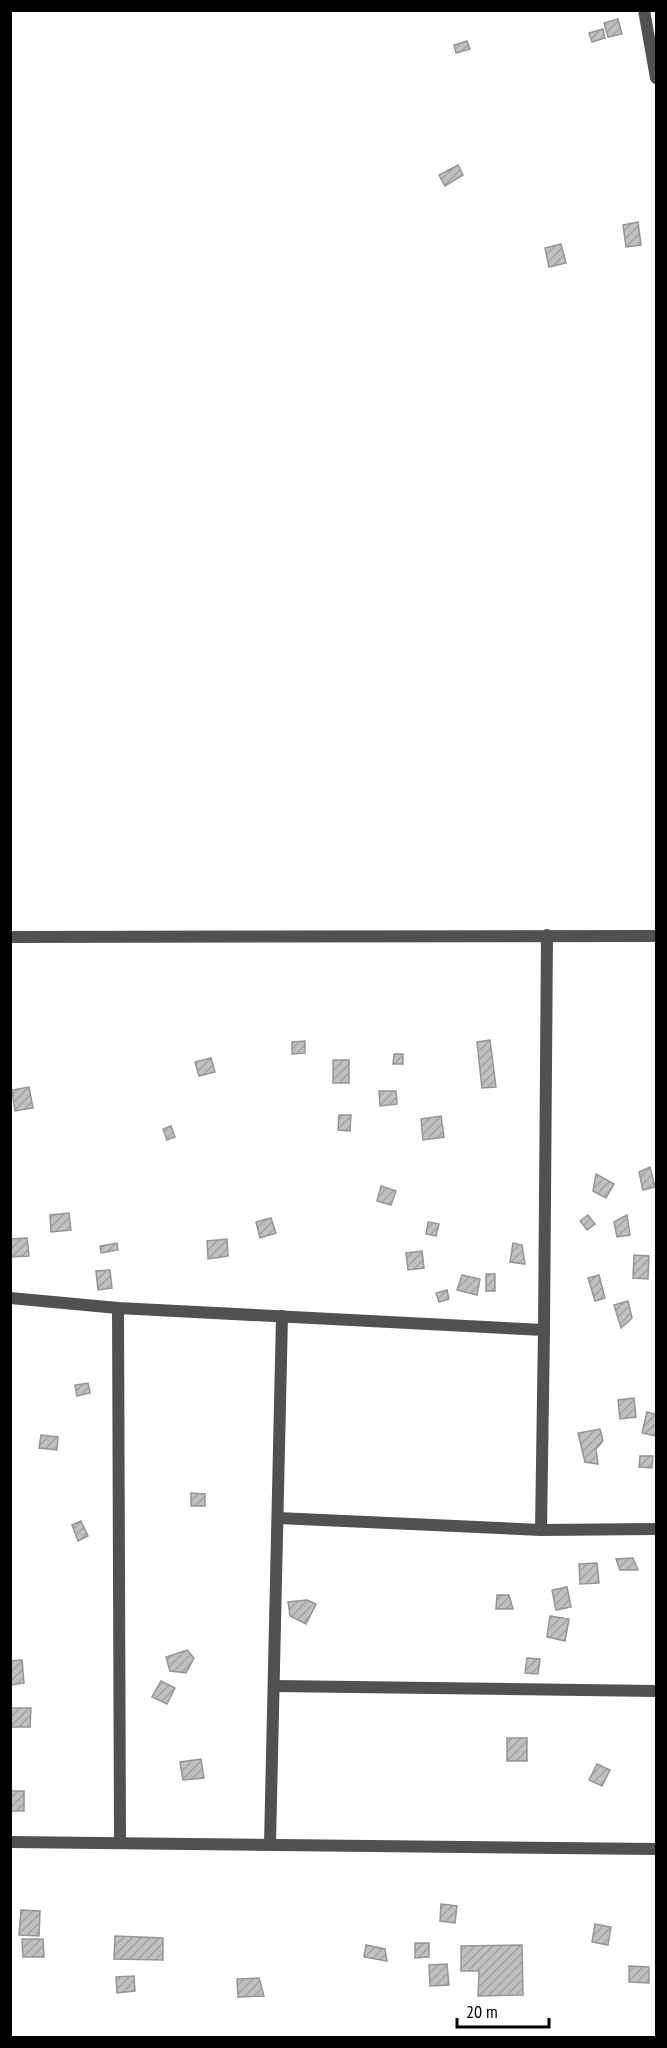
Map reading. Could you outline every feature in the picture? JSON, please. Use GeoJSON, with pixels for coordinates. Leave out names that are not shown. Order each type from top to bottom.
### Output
{"type":"FeatureCollection","features":[{"type":"Feature","properties":{"kind":"street"},"geometry":{"type":"LineString","coordinates":[[644,10],[657,78]]}},
{"type":"Feature","properties":{"kind":"street"},"geometry":{"type":"LineString","coordinates":[[541,1530],[547,935]]}},
{"type":"Feature","properties":{"kind":"street"},"geometry":{"type":"LineString","coordinates":[[10,937],[657,936]]}},
{"type":"Feature","properties":{"kind":"street"},"geometry":{"type":"LineString","coordinates":[[10,1298],[118,1308],[544,1330]]}},
{"type":"Feature","properties":{"kind":"street"},"geometry":{"type":"LineString","coordinates":[[118,1308],[120,1842]]}},
{"type":"Feature","properties":{"kind":"street"},"geometry":{"type":"LineString","coordinates":[[270,1844],[282,1316]]}},
{"type":"Feature","properties":{"kind":"street"},"geometry":{"type":"LineString","coordinates":[[278,1518],[541,1530],[657,1529]]}},
{"type":"Feature","properties":{"kind":"street"},"geometry":{"type":"LineString","coordinates":[[274,1686],[657,1691]]}},
{"type":"Feature","properties":{"kind":"street"},"geometry":{"type":"LineString","coordinates":[[10,1842],[657,1849]]}},
{"type":"Feature","properties":{"kind":"building"},"geometry":{"type":"Polygon","coordinates":[[[618,19],[622,34],[608,37],[604,23],[618,19]]]}},
{"type":"Feature","properties":{"kind":"building"},"geometry":{"type":"Polygon","coordinates":[[[603,29],[605,38],[592,42],[589,33],[603,29]]]}},
{"type":"Feature","properties":{"kind":"building"},"geometry":{"type":"Polygon","coordinates":[[[467,41],[470,49],[456,53],[454,45],[467,41]]]}},
{"type":"Feature","properties":{"kind":"building"},"geometry":{"type":"Polygon","coordinates":[[[458,165],[463,175],[445,186],[439,175],[458,165]]]}},
{"type":"Feature","properties":{"kind":"building"},"geometry":{"type":"Polygon","coordinates":[[[638,222],[641,245],[626,247],[623,225],[638,222]]]}},
{"type":"Feature","properties":{"kind":"building"},"geometry":{"type":"Polygon","coordinates":[[[561,244],[566,263],[549,267],[545,248],[561,244]]]}},
{"type":"Feature","properties":{"kind":"building"},"geometry":{"type":"Polygon","coordinates":[[[490,1040],[496,1087],[482,1088],[477,1042],[490,1040]]]}},
{"type":"Feature","properties":{"kind":"building"},"geometry":{"type":"Polygon","coordinates":[[[305,1041],[305,1053],[292,1054],[292,1042],[305,1041]]]}},
{"type":"Feature","properties":{"kind":"building"},"geometry":{"type":"Polygon","coordinates":[[[394,1054],[403,1054],[403,1064],[393,1064],[394,1054]]]}},
{"type":"Feature","properties":{"kind":"building"},"geometry":{"type":"Polygon","coordinates":[[[211,1058],[215,1072],[199,1076],[195,1062],[211,1058]]]}},
{"type":"Feature","properties":{"kind":"building"},"geometry":{"type":"Polygon","coordinates":[[[333,1060],[349,1060],[349,1083],[333,1083],[333,1060]]]}},
{"type":"Feature","properties":{"kind":"building"},"geometry":{"type":"Polygon","coordinates":[[[29,1087],[33,1108],[15,1111],[12,1090],[29,1087]]]}},
{"type":"Feature","properties":{"kind":"building"},"geometry":{"type":"Polygon","coordinates":[[[379,1091],[396,1091],[397,1104],[380,1106],[379,1091]]]}},
{"type":"Feature","properties":{"kind":"building"},"geometry":{"type":"Polygon","coordinates":[[[339,1115],[351,1115],[350,1131],[338,1130],[339,1115]]]}},
{"type":"Feature","properties":{"kind":"building"},"geometry":{"type":"Polygon","coordinates":[[[441,1116],[444,1137],[423,1140],[421,1119],[441,1116]]]}},
{"type":"Feature","properties":{"kind":"building"},"geometry":{"type":"Polygon","coordinates":[[[171,1126],[175,1137],[167,1140],[163,1129],[171,1126]]]}},
{"type":"Feature","properties":{"kind":"building"},"geometry":{"type":"Polygon","coordinates":[[[650,1167],[655,1187],[643,1190],[639,1172],[650,1167]]]}},
{"type":"Feature","properties":{"kind":"building"},"geometry":{"type":"Polygon","coordinates":[[[596,1174],[614,1184],[606,1198],[593,1191],[596,1174]]]}},
{"type":"Feature","properties":{"kind":"building"},"geometry":{"type":"Polygon","coordinates":[[[381,1186],[396,1191],[391,1205],[377,1201],[381,1186]]]}},
{"type":"Feature","properties":{"kind":"building"},"geometry":{"type":"Polygon","coordinates":[[[69,1213],[71,1230],[51,1232],[50,1215],[69,1213]]]}},
{"type":"Feature","properties":{"kind":"building"},"geometry":{"type":"Polygon","coordinates":[[[588,1215],[595,1224],[587,1230],[580,1221],[588,1215]]]}},
{"type":"Feature","properties":{"kind":"building"},"geometry":{"type":"Polygon","coordinates":[[[627,1215],[630,1235],[617,1237],[614,1222],[627,1215]]]}},
{"type":"Feature","properties":{"kind":"building"},"geometry":{"type":"Polygon","coordinates":[[[271,1218],[276,1233],[260,1238],[256,1222],[271,1218]]]}},
{"type":"Feature","properties":{"kind":"building"},"geometry":{"type":"Polygon","coordinates":[[[428,1222],[439,1224],[436,1236],[426,1234],[428,1222]]]}},
{"type":"Feature","properties":{"kind":"building"},"geometry":{"type":"Polygon","coordinates":[[[27,1238],[29,1256],[10,1257],[10,1239],[27,1238]]]}},
{"type":"Feature","properties":{"kind":"building"},"geometry":{"type":"Polygon","coordinates":[[[227,1239],[228,1256],[208,1259],[207,1241],[227,1239]]]}},
{"type":"Feature","properties":{"kind":"building"},"geometry":{"type":"Polygon","coordinates":[[[117,1243],[118,1250],[101,1253],[100,1246],[117,1243]]]}},
{"type":"Feature","properties":{"kind":"building"},"geometry":{"type":"Polygon","coordinates":[[[513,1243],[522,1245],[525,1264],[510,1262],[513,1243]]]}},
{"type":"Feature","properties":{"kind":"building"},"geometry":{"type":"Polygon","coordinates":[[[422,1251],[424,1268],[408,1270],[406,1253],[422,1251]]]}},
{"type":"Feature","properties":{"kind":"building"},"geometry":{"type":"Polygon","coordinates":[[[634,1255],[649,1256],[648,1279],[633,1278],[634,1255]]]}},
{"type":"Feature","properties":{"kind":"building"},"geometry":{"type":"Polygon","coordinates":[[[110,1270],[112,1288],[98,1290],[96,1271],[110,1270]]]}},
{"type":"Feature","properties":{"kind":"building"},"geometry":{"type":"Polygon","coordinates":[[[486,1274],[495,1274],[495,1291],[486,1291],[486,1274]]]}},
{"type":"Feature","properties":{"kind":"building"},"geometry":{"type":"Polygon","coordinates":[[[462,1275],[480,1279],[477,1295],[457,1290],[462,1275]]]}},
{"type":"Feature","properties":{"kind":"building"},"geometry":{"type":"Polygon","coordinates":[[[599,1275],[605,1298],[595,1301],[588,1278],[599,1275]]]}},
{"type":"Feature","properties":{"kind":"building"},"geometry":{"type":"Polygon","coordinates":[[[447,1290],[449,1299],[439,1302],[436,1293],[447,1290]]]}},
{"type":"Feature","properties":{"kind":"building"},"geometry":{"type":"Polygon","coordinates":[[[628,1301],[632,1318],[621,1328],[614,1305],[628,1301]]]}},
{"type":"Feature","properties":{"kind":"building"},"geometry":{"type":"Polygon","coordinates":[[[88,1383],[90,1393],[77,1396],[75,1385],[88,1383]]]}},
{"type":"Feature","properties":{"kind":"building"},"geometry":{"type":"Polygon","coordinates":[[[634,1398],[636,1417],[620,1419],[618,1400],[634,1398]]]}},
{"type":"Feature","properties":{"kind":"building"},"geometry":{"type":"Polygon","coordinates":[[[647,1412],[656,1414],[656,1436],[642,1433],[647,1412]]]}},
{"type":"Feature","properties":{"kind":"building"},"geometry":{"type":"Polygon","coordinates":[[[600,1429],[603,1441],[596,1449],[598,1464],[585,1462],[578,1433],[600,1429]]]}},
{"type":"Feature","properties":{"kind":"building"},"geometry":{"type":"Polygon","coordinates":[[[41,1435],[58,1437],[57,1450],[39,1448],[41,1435]]]}},
{"type":"Feature","properties":{"kind":"building"},"geometry":{"type":"Polygon","coordinates":[[[640,1456],[653,1456],[652,1468],[639,1467],[640,1456]]]}},
{"type":"Feature","properties":{"kind":"building"},"geometry":{"type":"Polygon","coordinates":[[[191,1493],[205,1494],[205,1506],[191,1506],[191,1493]]]}},
{"type":"Feature","properties":{"kind":"building"},"geometry":{"type":"Polygon","coordinates":[[[81,1521],[88,1536],[78,1541],[72,1525],[81,1521]]]}},
{"type":"Feature","properties":{"kind":"building"},"geometry":{"type":"Polygon","coordinates":[[[633,1558],[638,1570],[620,1570],[616,1559],[633,1558]]]}},
{"type":"Feature","properties":{"kind":"building"},"geometry":{"type":"Polygon","coordinates":[[[597,1563],[599,1583],[580,1584],[579,1564],[597,1563]]]}},
{"type":"Feature","properties":{"kind":"building"},"geometry":{"type":"Polygon","coordinates":[[[567,1587],[571,1607],[556,1610],[552,1590],[567,1587]]]}},
{"type":"Feature","properties":{"kind":"building"},"geometry":{"type":"Polygon","coordinates":[[[497,1595],[509,1595],[513,1609],[496,1609],[497,1595]]]}},
{"type":"Feature","properties":{"kind":"building"},"geometry":{"type":"Polygon","coordinates":[[[307,1600],[316,1604],[306,1624],[290,1616],[288,1602],[307,1600]]]}},
{"type":"Feature","properties":{"kind":"building"},"geometry":{"type":"Polygon","coordinates":[[[550,1616],[569,1619],[565,1641],[547,1637],[550,1616]]]}},
{"type":"Feature","properties":{"kind":"building"},"geometry":{"type":"Polygon","coordinates":[[[187,1650],[194,1658],[186,1673],[170,1671],[166,1657],[187,1650]]]}},
{"type":"Feature","properties":{"kind":"building"},"geometry":{"type":"Polygon","coordinates":[[[527,1658],[540,1659],[538,1674],[525,1673],[527,1658]]]}},
{"type":"Feature","properties":{"kind":"building"},"geometry":{"type":"Polygon","coordinates":[[[22,1660],[24,1683],[10,1685],[10,1661],[22,1660]]]}},
{"type":"Feature","properties":{"kind":"building"},"geometry":{"type":"Polygon","coordinates":[[[161,1681],[175,1688],[167,1704],[152,1697],[161,1681]]]}},
{"type":"Feature","properties":{"kind":"building"},"geometry":{"type":"Polygon","coordinates":[[[11,1708],[31,1708],[30,1727],[10,1727],[11,1708]]]}},
{"type":"Feature","properties":{"kind":"building"},"geometry":{"type":"Polygon","coordinates":[[[507,1738],[527,1738],[527,1761],[507,1761],[507,1738]]]}},
{"type":"Feature","properties":{"kind":"building"},"geometry":{"type":"Polygon","coordinates":[[[201,1759],[204,1778],[183,1780],[180,1762],[201,1759]]]}},
{"type":"Feature","properties":{"kind":"building"},"geometry":{"type":"Polygon","coordinates":[[[597,1764],[610,1770],[602,1786],[589,1780],[597,1764]]]}},
{"type":"Feature","properties":{"kind":"building"},"geometry":{"type":"Polygon","coordinates":[[[10,1791],[24,1791],[24,1811],[10,1811],[10,1791]]]}},
{"type":"Feature","properties":{"kind":"building"},"geometry":{"type":"Polygon","coordinates":[[[441,1904],[457,1906],[455,1923],[440,1921],[441,1904]]]}},
{"type":"Feature","properties":{"kind":"building"},"geometry":{"type":"Polygon","coordinates":[[[21,1910],[40,1911],[39,1936],[19,1935],[21,1910]]]}},
{"type":"Feature","properties":{"kind":"building"},"geometry":{"type":"Polygon","coordinates":[[[595,1924],[611,1927],[608,1945],[592,1942],[595,1924]]]}},
{"type":"Feature","properties":{"kind":"building"},"geometry":{"type":"Polygon","coordinates":[[[115,1936],[163,1938],[163,1960],[114,1959],[115,1936]]]}},
{"type":"Feature","properties":{"kind":"building"},"geometry":{"type":"Polygon","coordinates":[[[22,1939],[43,1939],[44,1957],[23,1957],[22,1939]]]}},
{"type":"Feature","properties":{"kind":"building"},"geometry":{"type":"Polygon","coordinates":[[[415,1943],[429,1943],[429,1957],[415,1958],[415,1943]]]}},
{"type":"Feature","properties":{"kind":"building"},"geometry":{"type":"Polygon","coordinates":[[[366,1945],[385,1949],[387,1961],[364,1957],[366,1945]]]}},
{"type":"Feature","properties":{"kind":"building"},"geometry":{"type":"Polygon","coordinates":[[[522,1945],[523,1995],[478,1996],[479,1971],[461,1971],[461,1946],[522,1945]]]}},
{"type":"Feature","properties":{"kind":"building"},"geometry":{"type":"Polygon","coordinates":[[[447,1964],[449,1985],[430,1986],[429,1965],[447,1964]]]}},
{"type":"Feature","properties":{"kind":"building"},"geometry":{"type":"Polygon","coordinates":[[[629,1966],[649,1967],[649,1983],[629,1982],[629,1966]]]}},
{"type":"Feature","properties":{"kind":"building"},"geometry":{"type":"Polygon","coordinates":[[[134,1976],[135,1991],[117,1993],[116,1977],[134,1976]]]}},
{"type":"Feature","properties":{"kind":"building"},"geometry":{"type":"Polygon","coordinates":[[[259,1978],[264,1996],[238,1997],[237,1979],[259,1978]]]}}]}
